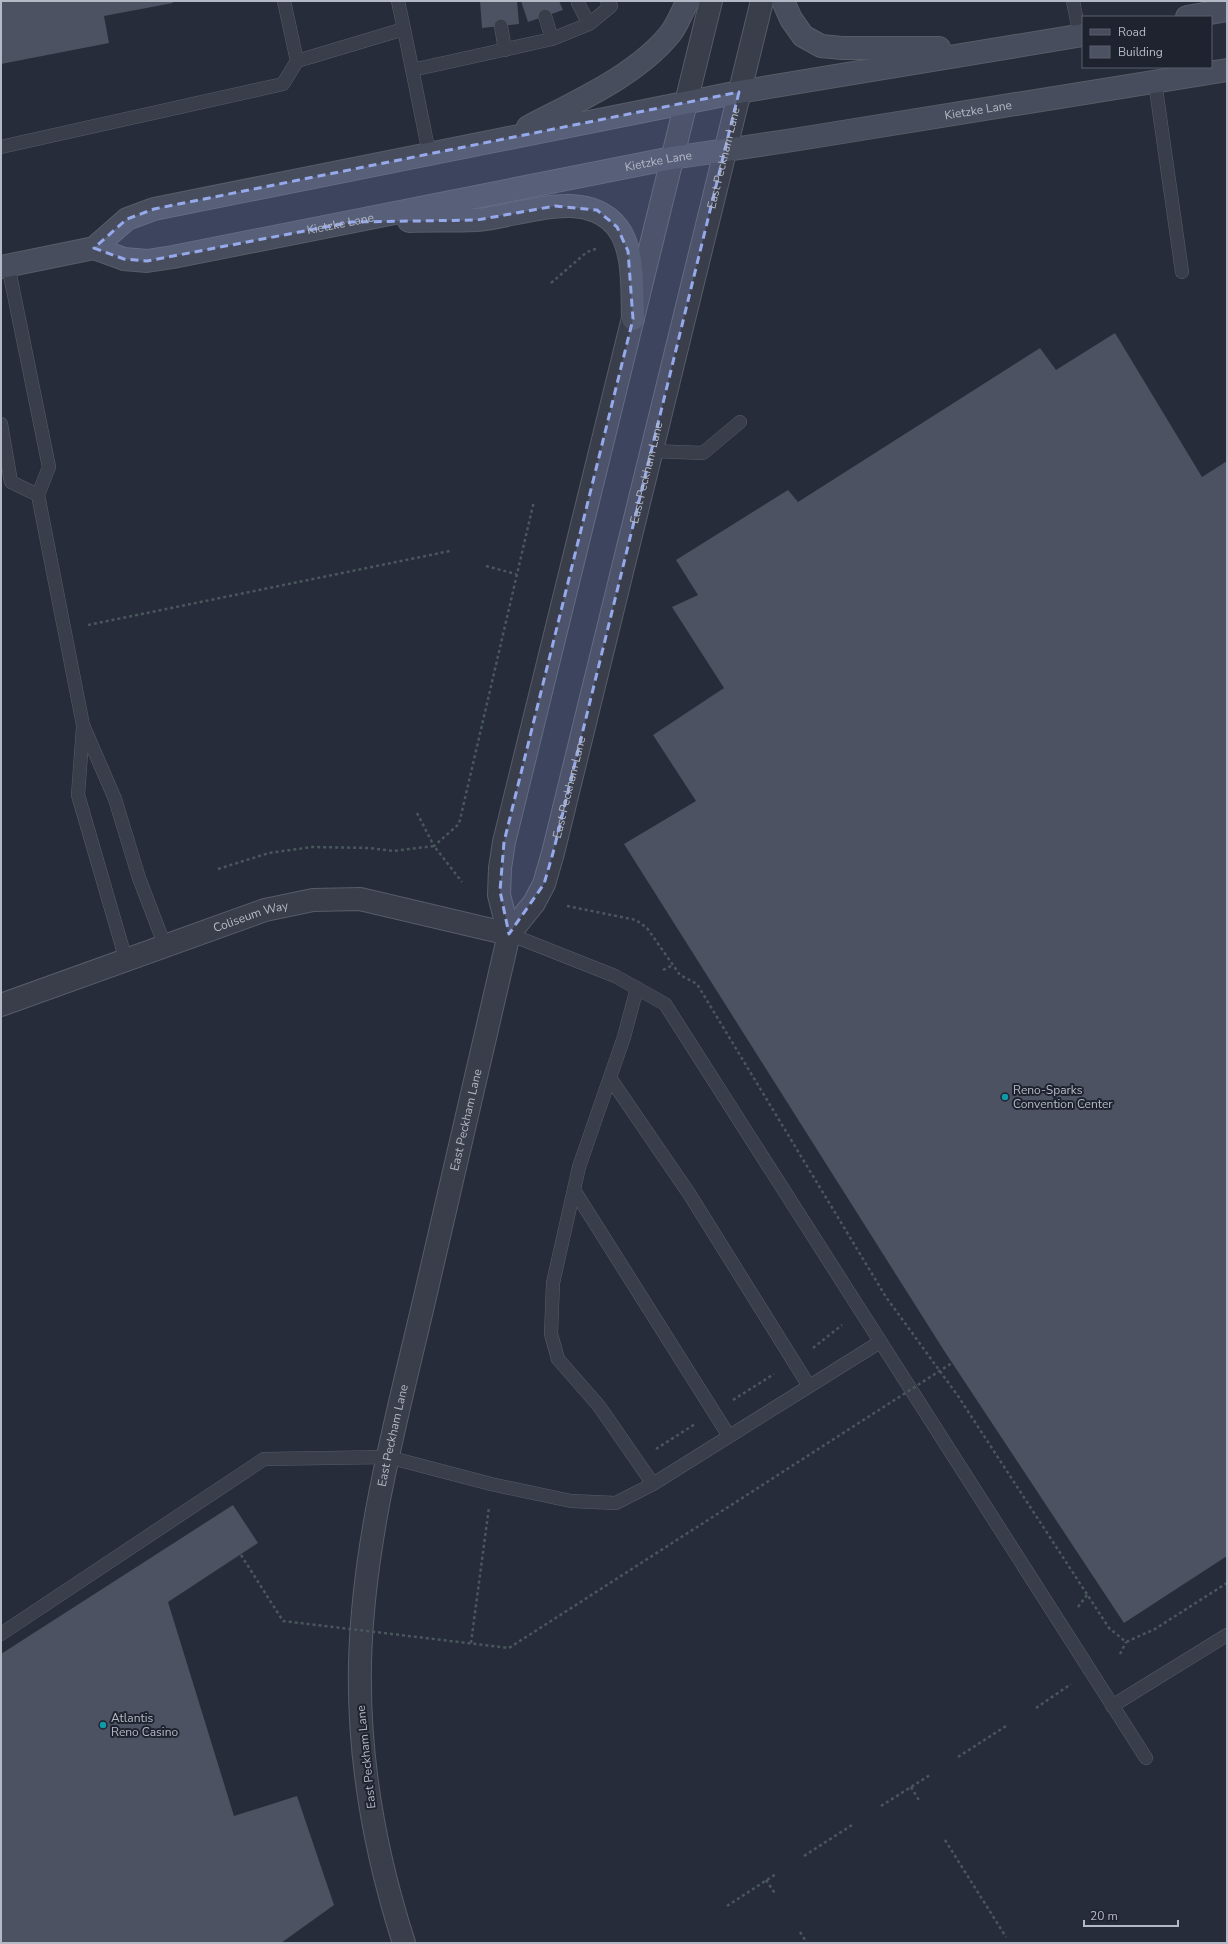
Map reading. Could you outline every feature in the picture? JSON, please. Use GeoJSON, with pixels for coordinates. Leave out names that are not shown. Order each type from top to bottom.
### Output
{"type":"FeatureCollection","features":[{"type":"Feature","properties":{"kind":"main road"},"geometry":{"type":"LineString","coordinates":[[508,138],[625,74],[652,53],[671,33],[688,1]]}},
{"type":"Feature","properties":{"kind":"main road"},"geometry":{"type":"LineString","coordinates":[[783,1],[791,19],[803,36],[821,46],[842,48],[1004,48]]}},
{"type":"Feature","properties":{"kind":"main road"},"geometry":{"type":"LineString","coordinates":[[1193,16],[1227,10]]}},
{"type":"Feature","properties":{"kind":"main road"},"geometry":{"type":"LineString","coordinates":[[4,266],[94,248],[127,219],[154,209],[739,92],[1081,35]]}},
{"type":"Feature","properties":{"kind":"main road","name":"Kietzke Lane"},"geometry":{"type":"LineString","coordinates":[[94,248],[124,259],[147,261],[173,257],[672,158],[1227,70]]}},
{"type":"Feature","properties":{"kind":"main road"},"geometry":{"type":"LineString","coordinates":[[352,222],[477,220],[555,206],[574,206],[597,210],[617,227],[628,251],[633,319]]}},
{"type":"Feature","properties":{"kind":"street","name":"East Peckham Lane"},"geometry":{"type":"LineString","coordinates":[[509,934],[499,896],[500,868],[504,842],[711,1]]}},
{"type":"Feature","properties":{"kind":"street","name":"East Peckham Lane"},"geometry":{"type":"LineString","coordinates":[[404,1943],[386,1887],[374,1828],[365,1766],[360,1710],[360,1661],[373,1538],[388,1457],[509,934],[534,903],[544,884],[762,1]]}},
{"type":"Feature","properties":{"kind":"street","name":"Coliseum Way"},"geometry":{"type":"LineString","coordinates":[[1,1005],[265,910],[313,900],[360,899],[509,934]]}},
{"type":"Feature","properties":{"kind":"lane"},"geometry":{"type":"LineString","coordinates":[[284,1],[297,61]]}},
{"type":"Feature","properties":{"kind":"lane"},"geometry":{"type":"LineString","coordinates":[[398,1],[429,153]]}},
{"type":"Feature","properties":{"kind":"lane"},"geometry":{"type":"LineString","coordinates":[[412,70],[552,39],[589,24],[611,6],[607,1]]}},
{"type":"Feature","properties":{"kind":"lane"},"geometry":{"type":"LineString","coordinates":[[1073,1],[1081,35]]}},
{"type":"Feature","properties":{"kind":"lane"},"geometry":{"type":"LineString","coordinates":[[578,2],[589,24]]}},
{"type":"Feature","properties":{"kind":"lane"},"geometry":{"type":"LineString","coordinates":[[545,16],[552,39]]}},
{"type":"Feature","properties":{"kind":"lane"},"geometry":{"type":"LineString","coordinates":[[500,26],[505,50]]}},
{"type":"Feature","properties":{"kind":"lane"},"geometry":{"type":"LineString","coordinates":[[1,146],[283,84],[297,61],[404,29]]}},
{"type":"Feature","properties":{"kind":"lane"},"geometry":{"type":"LineString","coordinates":[[1155,82],[1182,272]]}},
{"type":"Feature","properties":{"kind":"lane"},"geometry":{"type":"LineString","coordinates":[[4,266],[49,467],[38,495],[83,725],[115,799],[140,878],[164,946]]}},
{"type":"Feature","properties":{"kind":"lane"},"geometry":{"type":"LineString","coordinates":[[652,451],[703,453],[740,422]]}},
{"type":"Feature","properties":{"kind":"lane"},"geometry":{"type":"LineString","coordinates":[[1,424],[11,482],[38,495]]}},
{"type":"Feature","properties":{"kind":"lane"},"geometry":{"type":"LineString","coordinates":[[83,725],[78,795],[126,960]]}},
{"type":"Feature","properties":{"kind":"lane"},"geometry":{"type":"LineString","coordinates":[[509,934],[615,976],[665,1004],[1146,1758]]}},
{"type":"Feature","properties":{"kind":"lane"},"geometry":{"type":"LineString","coordinates":[[637,988],[624,1037],[579,1167],[553,1283],[551,1334],[558,1359],[600,1406],[653,1484]]}},
{"type":"Feature","properties":{"kind":"lane"},"geometry":{"type":"LineString","coordinates":[[610,1078],[690,1195],[809,1386]]}},
{"type":"Feature","properties":{"kind":"lane"},"geometry":{"type":"LineString","coordinates":[[574,1190],[729,1436]]}},
{"type":"Feature","properties":{"kind":"lane"},"geometry":{"type":"LineString","coordinates":[[1,1634],[264,1459],[388,1457],[492,1484],[571,1501],[616,1503],[653,1484],[880,1342]]}},
{"type":"Feature","properties":{"kind":"lane"},"geometry":{"type":"LineString","coordinates":[[1112,1706],[1227,1635]]}},
{"type":"Feature","properties":{"kind":"path"},"geometry":{"type":"LineString","coordinates":[[551,283],[587,252],[601,248]]}},
{"type":"Feature","properties":{"kind":"path"},"geometry":{"type":"LineString","coordinates":[[218,869],[269,853],[312,847],[370,848],[392,851],[434,846],[459,824],[534,501]]}},
{"type":"Feature","properties":{"kind":"path"},"geometry":{"type":"LineString","coordinates":[[64,630],[450,551]]}},
{"type":"Feature","properties":{"kind":"path"},"geometry":{"type":"LineString","coordinates":[[486,566],[516,574]]}},
{"type":"Feature","properties":{"kind":"path"},"geometry":{"type":"LineString","coordinates":[[418,813],[434,846],[462,882]]}},
{"type":"Feature","properties":{"kind":"path"},"geometry":{"type":"LineString","coordinates":[[567,906],[636,920],[647,928],[680,975],[697,984],[886,1296],[958,1396],[1109,1628],[1126,1642]]}},
{"type":"Feature","properties":{"kind":"path"},"geometry":{"type":"LineString","coordinates":[[663,970],[673,965]]}},
{"type":"Feature","properties":{"kind":"path"},"geometry":{"type":"LineString","coordinates":[[807,1352],[843,1325]]}},
{"type":"Feature","properties":{"kind":"path"},"geometry":{"type":"LineString","coordinates":[[241,1555],[283,1621],[509,1648],[952,1363]]}},
{"type":"Feature","properties":{"kind":"path"},"geometry":{"type":"LineString","coordinates":[[730,1401],[779,1371]]}},
{"type":"Feature","properties":{"kind":"path"},"geometry":{"type":"LineString","coordinates":[[654,1450],[696,1423]]}},
{"type":"Feature","properties":{"kind":"path"},"geometry":{"type":"LineString","coordinates":[[472,1644],[492,1484]]}},
{"type":"Feature","properties":{"kind":"path"},"geometry":{"type":"LineString","coordinates":[[1120,1654],[1126,1642],[1155,1629],[1227,1583]]}},
{"type":"Feature","properties":{"kind":"path"},"geometry":{"type":"LineString","coordinates":[[1075,1611],[1087,1595]]}},
{"type":"Feature","properties":{"kind":"path"},"geometry":{"type":"LineString","coordinates":[[1036,1708],[1071,1684]]}},
{"type":"Feature","properties":{"kind":"path"},"geometry":{"type":"LineString","coordinates":[[958,1757],[1006,1726]]}},
{"type":"Feature","properties":{"kind":"path"},"geometry":{"type":"LineString","coordinates":[[882,1806],[930,1775]]}},
{"type":"Feature","properties":{"kind":"path"},"geometry":{"type":"LineString","coordinates":[[910,1787],[920,1802]]}},
{"type":"Feature","properties":{"kind":"path"},"geometry":{"type":"LineString","coordinates":[[804,1856],[852,1825]]}},
{"type":"Feature","properties":{"kind":"path"},"geometry":{"type":"LineString","coordinates":[[945,1840],[1006,1937]]}},
{"type":"Feature","properties":{"kind":"path"},"geometry":{"type":"LineString","coordinates":[[727,1906],[776,1874]]}},
{"type":"Feature","properties":{"kind":"path"},"geometry":{"type":"LineString","coordinates":[[766,1880],[776,1895]]}},
{"type":"Feature","properties":{"kind":"path"},"geometry":{"type":"LineString","coordinates":[[800,1932],[807,1943]]}},
{"type":"Feature","properties":{"kind":"highlighted area"},"geometry":{"type":"Polygon","coordinates":[[[739,92],[553,853],[544,884],[509,934],[500,891],[504,842],[633,319],[628,251],[617,227],[597,210],[555,206],[477,220],[352,222],[147,261],[124,259],[94,248],[127,219],[154,209],[739,92]]]}},
{"type":"Feature","properties":{"kind":"building"},"geometry":{"type":"Polygon","coordinates":[[[1,1],[172,1],[173,3],[104,16],[109,43],[1,64],[1,1]]]}},
{"type":"Feature","properties":{"kind":"building"},"geometry":{"type":"Polygon","coordinates":[[[480,1],[517,1],[519,24],[482,28],[480,1]]]}},
{"type":"Feature","properties":{"kind":"building"},"geometry":{"type":"Polygon","coordinates":[[[521,1],[559,1],[563,10],[528,22],[521,1]]]}},
{"type":"Feature","properties":{"kind":"building","name":"Reno-Sparks Convention Center"},"geometry":{"type":"Polygon","coordinates":[[[1115,333],[1202,477],[1227,461],[1227,1556],[1124,1623],[943,1349],[624,844],[696,801],[653,735],[724,688],[672,607],[698,595],[676,560],[788,490],[798,502],[1040,348],[1056,370],[1115,333]]]}},
{"type":"Feature","properties":{"kind":"building","name":"Atlantis Reno Casino"},"geometry":{"type":"Polygon","coordinates":[[[233,1505],[258,1543],[168,1602],[234,1816],[297,1796],[334,1905],[281,1943],[1,1943],[1,1654],[233,1505]]]}},
{"type":"Feature","properties":{"kind":"place","name":"Reno-Sparks Convention Center"},"geometry":{"type":"Point","coordinates":[1005,1097]}},
{"type":"Feature","properties":{"kind":"place","name":"Atlantis Reno Casino"},"geometry":{"type":"Point","coordinates":[103,1725]}}]}
